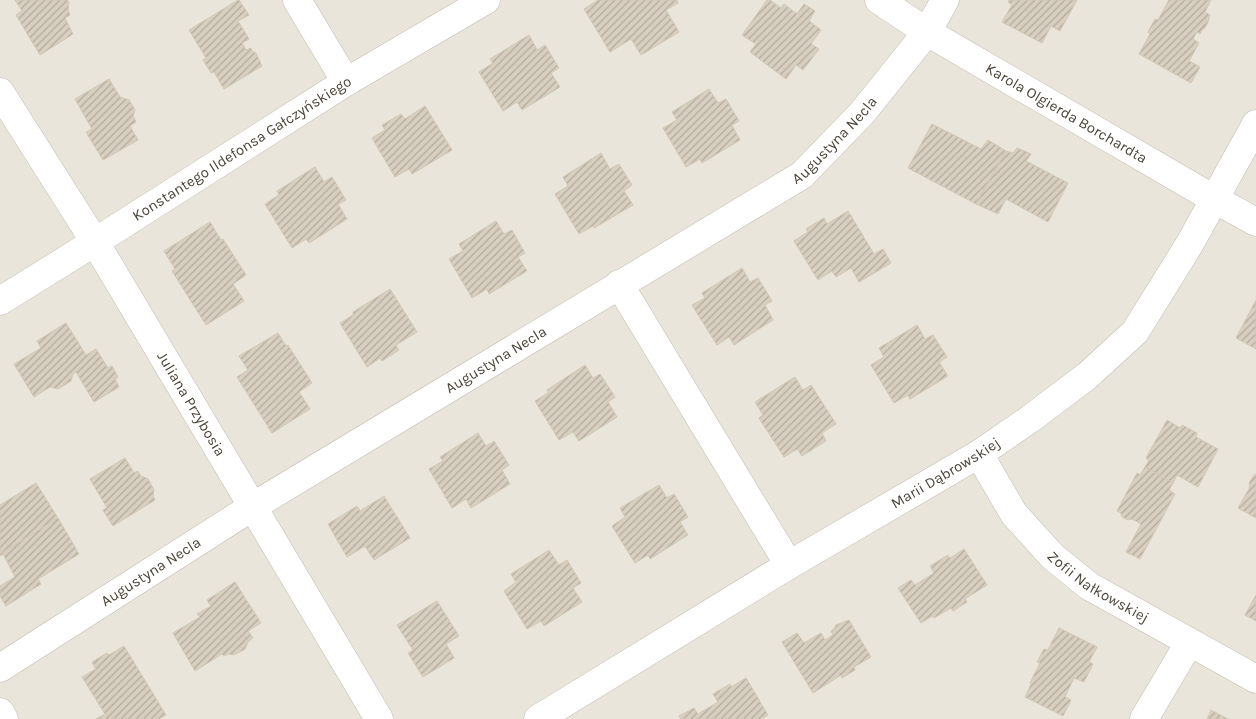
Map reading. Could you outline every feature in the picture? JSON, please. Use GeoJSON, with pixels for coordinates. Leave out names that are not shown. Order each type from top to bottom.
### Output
{"type":"FeatureCollection","features":[{"type":"Feature","properties":{"kind":"street"},"geometry":{"type":"LineString","coordinates":[[297,0],[346,82]]}},
{"type":"Feature","properties":{"kind":"street","name":"Konstantego Ildefonsa Gałczyńskiego"},"geometry":{"type":"LineString","coordinates":[[0,301],[346,82],[486,0]]}},
{"type":"Feature","properties":{"kind":"street","name":"Karola Olgierda Borchardta"},"geometry":{"type":"LineString","coordinates":[[879,0],[927,32],[1256,222]]}},
{"type":"Feature","properties":{"kind":"street","name":"Augustyna Necla"},"geometry":{"type":"LineString","coordinates":[[0,668],[252,507],[802,175],[862,113],[927,32],[945,0]]}},
{"type":"Feature","properties":{"kind":"street","name":"Juliana Przybosia"},"geometry":{"type":"LineString","coordinates":[[0,92],[95,242],[379,719]]}},
{"type":"Feature","properties":{"kind":"street","name":"Marii Dąbrowskiej"},"geometry":{"type":"LineString","coordinates":[[538,719],[789,564],[979,454],[1087,376],[1135,332],[1189,245],[1256,124]]}},
{"type":"Feature","properties":{"kind":"street"},"geometry":{"type":"LineString","coordinates":[[619,284],[789,564]]}},
{"type":"Feature","properties":{"kind":"street","name":"Zofii Nałkowskiej"},"geometry":{"type":"LineString","coordinates":[[979,454],[1014,514],[1053,557],[1089,586],[1256,679]]}},
{"type":"Feature","properties":{"kind":"street"},"geometry":{"type":"LineString","coordinates":[[1144,719],[1190,643]]}},
{"type":"Feature","properties":{"kind":"street"},"geometry":{"type":"LineString","coordinates":[[0,712],[4,719]]}},
{"type":"Feature","properties":{"kind":"shaded area"},"geometry":{"type":"Polygon","coordinates":[[[0,0],[1256,0],[1256,719],[0,719],[0,0]]]}},
{"type":"Feature","properties":{"kind":"building"},"geometry":{"type":"Polygon","coordinates":[[[15,0],[67,0],[69,2],[68,10],[70,15],[65,18],[73,34],[40,55],[16,15],[22,11],[15,0]]]}},
{"type":"Feature","properties":{"kind":"building"},"geometry":{"type":"Polygon","coordinates":[[[238,0],[249,15],[238,21],[249,39],[242,43],[246,50],[251,48],[256,53],[262,66],[224,89],[214,72],[211,73],[203,60],[206,58],[189,30],[238,0]]]}},
{"type":"Feature","properties":{"kind":"building"},"geometry":{"type":"Polygon","coordinates":[[[598,0],[677,0],[678,3],[666,10],[679,32],[641,55],[631,39],[610,52],[584,9],[598,0]]]}},
{"type":"Feature","properties":{"kind":"building"},"geometry":{"type":"Polygon","coordinates":[[[767,0],[781,8],[784,4],[797,14],[804,4],[815,11],[809,21],[821,30],[811,44],[819,49],[803,70],[796,65],[786,79],[750,52],[756,44],[742,35],[767,0]]]}},
{"type":"Feature","properties":{"kind":"building"},"geometry":{"type":"Polygon","coordinates":[[[1009,0],[1077,0],[1060,31],[1051,26],[1042,43],[1002,22],[1012,5],[1008,2],[1009,0]]]}},
{"type":"Feature","properties":{"kind":"building"},"geometry":{"type":"Polygon","coordinates":[[[1169,0],[1211,0],[1205,12],[1210,15],[1208,22],[1200,34],[1197,32],[1193,39],[1199,43],[1189,61],[1200,67],[1191,83],[1139,54],[1150,34],[1148,32],[1155,19],[1158,20],[1169,0]]]}},
{"type":"Feature","properties":{"kind":"building"},"geometry":{"type":"Polygon","coordinates":[[[529,35],[537,50],[545,45],[559,68],[551,73],[560,87],[522,110],[517,102],[503,111],[479,72],[493,63],[490,59],[529,35]]]}},
{"type":"Feature","properties":{"kind":"building"},"geometry":{"type":"Polygon","coordinates":[[[109,79],[120,97],[129,100],[135,110],[133,116],[136,122],[130,126],[138,140],[103,160],[86,132],[92,129],[75,99],[109,79]]]}},
{"type":"Feature","properties":{"kind":"building"},"geometry":{"type":"Polygon","coordinates":[[[709,89],[718,103],[726,99],[739,121],[732,125],[740,140],[702,163],[700,159],[686,167],[663,128],[677,120],[672,112],[709,89]]]}},
{"type":"Feature","properties":{"kind":"building"},"geometry":{"type":"Polygon","coordinates":[[[425,106],[452,150],[412,174],[409,169],[395,177],[372,138],[385,130],[382,125],[401,114],[405,119],[425,106]]]}},
{"type":"Feature","properties":{"kind":"building"},"geometry":{"type":"Polygon","coordinates":[[[932,124],[981,149],[988,140],[1006,151],[976,204],[908,168],[932,124]]]}},
{"type":"Feature","properties":{"kind":"building"},"geometry":{"type":"Polygon","coordinates":[[[1017,148],[1031,154],[1026,161],[1068,183],[1048,222],[1006,199],[998,214],[976,204],[1006,151],[1013,153],[1017,148]]]}},
{"type":"Feature","properties":{"kind":"building"},"geometry":{"type":"Polygon","coordinates":[[[601,153],[610,169],[619,164],[632,185],[624,191],[633,205],[594,228],[593,226],[579,234],[555,194],[568,186],[563,177],[601,153]]]}},
{"type":"Feature","properties":{"kind":"building"},"geometry":{"type":"Polygon","coordinates":[[[315,167],[324,182],[332,177],[346,200],[338,204],[347,219],[309,243],[306,239],[292,248],[265,204],[279,195],[277,191],[315,167]]]}},
{"type":"Feature","properties":{"kind":"building"},"geometry":{"type":"Polygon","coordinates":[[[848,211],[874,254],[883,249],[891,263],[859,282],[851,268],[836,277],[832,271],[818,280],[794,241],[808,232],[806,229],[824,218],[827,224],[848,211]]]}},
{"type":"Feature","properties":{"kind":"building"},"geometry":{"type":"Polygon","coordinates":[[[496,221],[504,234],[512,230],[525,253],[518,257],[527,271],[489,294],[487,289],[472,298],[449,259],[463,251],[459,244],[496,221]]]}},
{"type":"Feature","properties":{"kind":"building"},"geometry":{"type":"Polygon","coordinates":[[[210,222],[246,275],[233,284],[244,301],[206,325],[172,271],[175,269],[164,251],[210,222]]]}},
{"type":"Feature","properties":{"kind":"building"},"geometry":{"type":"Polygon","coordinates":[[[742,268],[750,282],[758,278],[772,301],[765,305],[773,320],[734,345],[729,337],[717,345],[692,305],[705,298],[702,293],[742,268]]]}},
{"type":"Feature","properties":{"kind":"building"},"geometry":{"type":"Polygon","coordinates":[[[390,289],[417,332],[396,345],[399,350],[382,361],[380,358],[367,367],[340,323],[353,315],[353,312],[390,289]]]}},
{"type":"Feature","properties":{"kind":"building"},"geometry":{"type":"Polygon","coordinates":[[[1256,300],[1256,349],[1236,338],[1256,300]]]}},
{"type":"Feature","properties":{"kind":"building"},"geometry":{"type":"Polygon","coordinates":[[[66,323],[86,355],[96,349],[108,368],[112,366],[118,377],[115,379],[119,387],[94,402],[76,372],[73,374],[71,381],[58,389],[50,387],[34,397],[14,364],[41,348],[37,341],[66,323]]]}},
{"type":"Feature","properties":{"kind":"building"},"geometry":{"type":"Polygon","coordinates":[[[917,325],[925,339],[933,335],[947,357],[939,362],[948,376],[910,399],[908,395],[894,403],[871,365],[884,357],[879,348],[917,325]]]}},
{"type":"Feature","properties":{"kind":"building"},"geometry":{"type":"Polygon","coordinates":[[[278,333],[286,346],[288,345],[312,383],[299,392],[310,409],[272,433],[237,377],[248,370],[239,356],[278,333]]]}},
{"type":"Feature","properties":{"kind":"building"},"geometry":{"type":"Polygon","coordinates":[[[585,365],[593,378],[600,374],[615,397],[608,402],[617,417],[579,441],[573,432],[559,440],[535,401],[548,393],[547,390],[585,365]]]}},
{"type":"Feature","properties":{"kind":"building"},"geometry":{"type":"Polygon","coordinates":[[[795,377],[803,390],[811,385],[836,424],[822,433],[826,441],[802,456],[797,449],[784,457],[759,418],[763,415],[755,402],[795,377]]]}},
{"type":"Feature","properties":{"kind":"building"},"geometry":{"type":"Polygon","coordinates":[[[1167,420],[1180,428],[1182,425],[1197,433],[1196,437],[1218,449],[1198,487],[1177,475],[1173,483],[1145,467],[1149,460],[1146,458],[1167,420]]]}},
{"type":"Feature","properties":{"kind":"building"},"geometry":{"type":"Polygon","coordinates":[[[478,433],[486,446],[494,441],[509,465],[502,470],[510,484],[471,508],[466,499],[452,508],[429,469],[443,461],[440,457],[478,433]]]}},
{"type":"Feature","properties":{"kind":"building"},"geometry":{"type":"Polygon","coordinates":[[[125,458],[134,473],[138,471],[141,476],[148,479],[154,490],[153,496],[155,500],[113,526],[103,510],[107,508],[90,479],[125,458]]]}},
{"type":"Feature","properties":{"kind":"building"},"geometry":{"type":"Polygon","coordinates":[[[1145,467],[1173,483],[1169,490],[1175,494],[1140,559],[1126,552],[1141,524],[1132,519],[1128,520],[1122,517],[1121,513],[1117,511],[1137,473],[1140,475],[1145,467]]]}},
{"type":"Feature","properties":{"kind":"building"},"geometry":{"type":"Polygon","coordinates":[[[1256,474],[1256,518],[1238,508],[1250,487],[1249,483],[1256,474]]]}},
{"type":"Feature","properties":{"kind":"building"},"geometry":{"type":"Polygon","coordinates":[[[36,483],[58,518],[0,554],[0,505],[36,483]]]}},
{"type":"Feature","properties":{"kind":"building"},"geometry":{"type":"Polygon","coordinates":[[[659,485],[667,498],[674,494],[688,517],[680,522],[688,535],[650,559],[648,555],[635,563],[612,526],[625,517],[620,508],[659,485]]]}},
{"type":"Feature","properties":{"kind":"building"},"geometry":{"type":"Polygon","coordinates":[[[384,496],[410,538],[374,560],[365,546],[347,557],[328,524],[357,506],[360,511],[384,496]]]}},
{"type":"Feature","properties":{"kind":"building"},"geometry":{"type":"Polygon","coordinates":[[[58,518],[79,554],[38,579],[41,584],[6,606],[0,596],[0,586],[15,577],[3,554],[0,556],[0,554],[58,518]]]}},
{"type":"Feature","properties":{"kind":"building"},"geometry":{"type":"Polygon","coordinates":[[[964,549],[987,585],[965,599],[967,602],[953,611],[951,608],[921,623],[898,588],[911,580],[915,585],[934,573],[930,566],[948,555],[950,558],[964,549]]]}},
{"type":"Feature","properties":{"kind":"building"},"geometry":{"type":"Polygon","coordinates":[[[549,550],[559,565],[567,560],[581,583],[573,588],[582,602],[544,626],[541,621],[527,629],[504,591],[516,582],[511,574],[549,550]]]}},
{"type":"Feature","properties":{"kind":"building"},"geometry":{"type":"Polygon","coordinates":[[[235,582],[261,623],[248,631],[253,638],[248,642],[245,649],[234,655],[228,654],[224,656],[222,654],[195,671],[173,633],[200,617],[197,614],[211,606],[207,600],[235,582]]]}},
{"type":"Feature","properties":{"kind":"building"},"geometry":{"type":"Polygon","coordinates":[[[1256,595],[1256,621],[1245,615],[1256,595]]]}},
{"type":"Feature","properties":{"kind":"building"},"geometry":{"type":"Polygon","coordinates":[[[437,601],[459,636],[446,644],[454,658],[423,677],[408,653],[413,650],[397,625],[437,601]]]}},
{"type":"Feature","properties":{"kind":"building"},"geometry":{"type":"Polygon","coordinates":[[[849,620],[871,657],[854,667],[855,670],[842,678],[841,675],[813,693],[782,642],[797,633],[804,643],[821,633],[825,640],[833,635],[831,631],[836,625],[849,620]]]}},
{"type":"Feature","properties":{"kind":"building"},"geometry":{"type":"Polygon","coordinates":[[[1059,628],[1097,647],[1089,662],[1093,664],[1084,682],[1074,678],[1065,697],[1071,700],[1063,716],[1025,697],[1040,663],[1037,662],[1044,649],[1048,650],[1059,628]]]}},
{"type":"Feature","properties":{"kind":"building"},"geometry":{"type":"Polygon","coordinates":[[[124,646],[166,715],[159,719],[96,719],[105,714],[82,677],[96,669],[92,662],[124,646]]]}},
{"type":"Feature","properties":{"kind":"building"},"geometry":{"type":"Polygon","coordinates":[[[746,678],[768,715],[761,719],[681,719],[679,716],[694,708],[698,714],[718,702],[713,694],[730,684],[731,687],[746,678]]]}},
{"type":"Feature","properties":{"kind":"building"},"geometry":{"type":"Polygon","coordinates":[[[1211,710],[1228,719],[1207,719],[1211,710]]]}}]}
